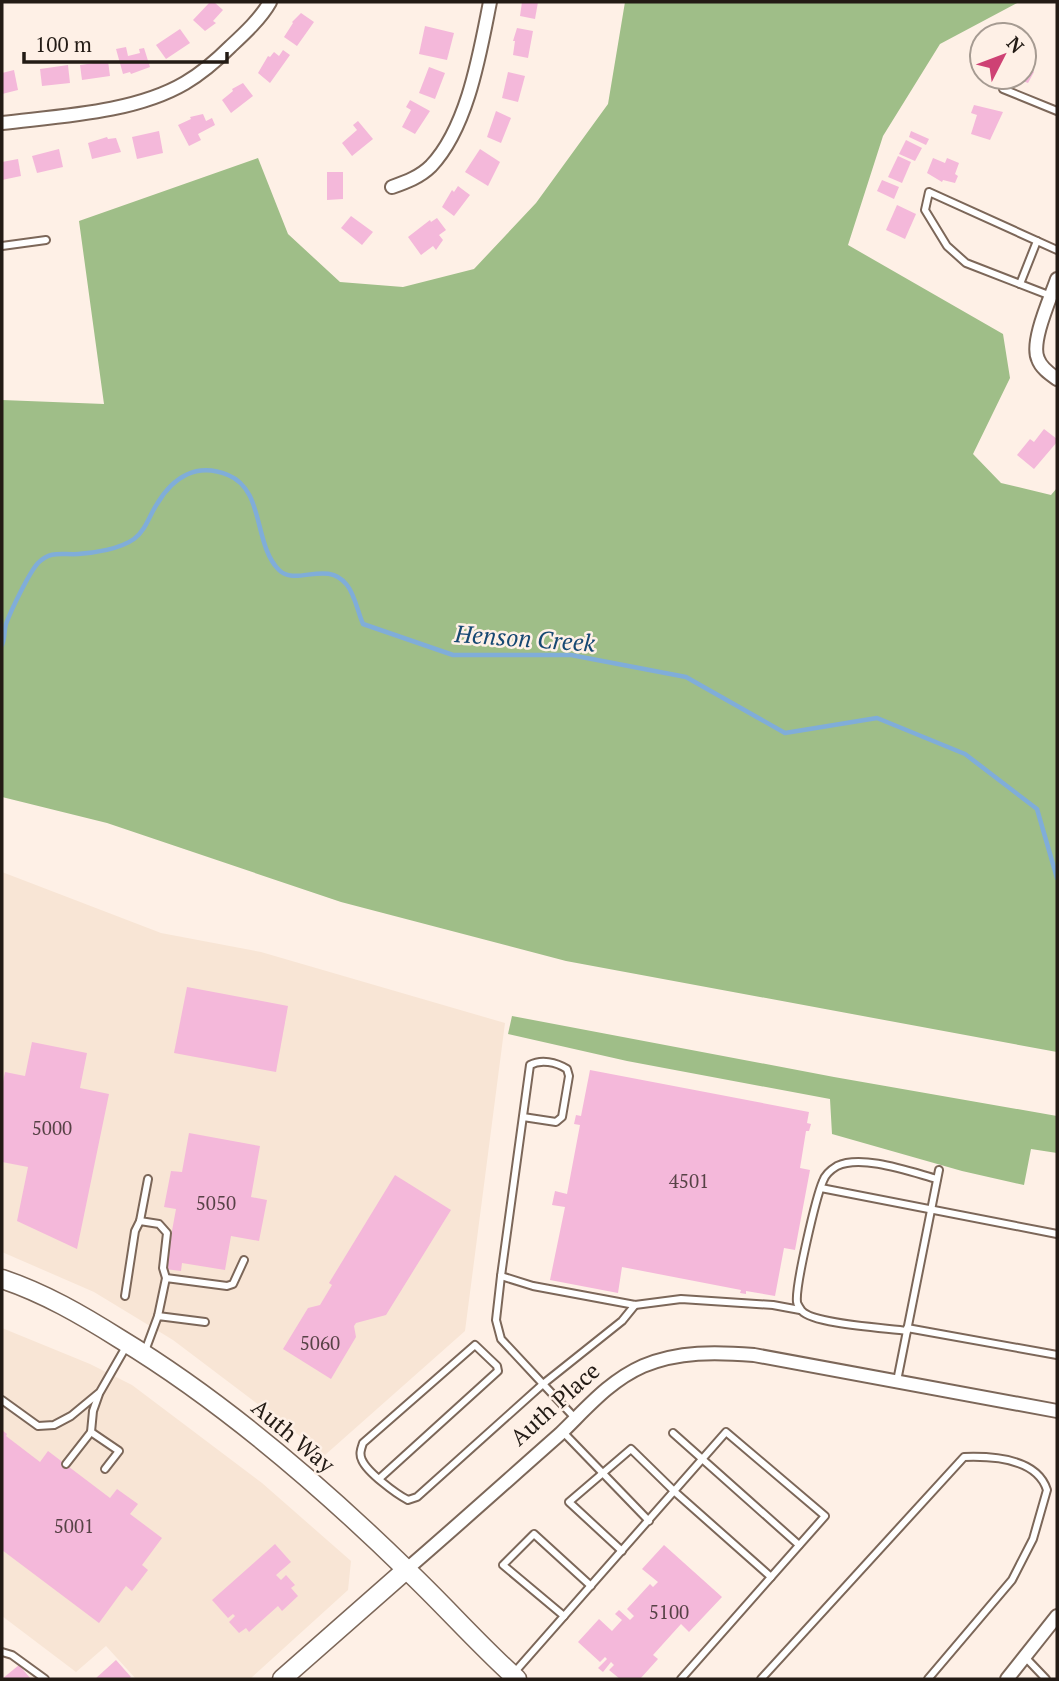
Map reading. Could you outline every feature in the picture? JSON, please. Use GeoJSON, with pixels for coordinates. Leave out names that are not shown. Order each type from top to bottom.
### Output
{"type":"FeatureCollection","features":[{"type":"Feature","properties":{"kind":"street"},"geometry":{"type":"LineString","coordinates":[[2,123],[99,110],[154,97],[185,84],[213,64],[243,36],[270,2]]}},
{"type":"Feature","properties":{"kind":"street"},"geometry":{"type":"LineString","coordinates":[[392,187],[412,179],[431,166],[458,121],[472,86],[490,2]]}},
{"type":"Feature","properties":{"kind":"street"},"geometry":{"type":"LineString","coordinates":[[1057,279],[1035,350],[1042,366],[1057,379]]}},
{"type":"Feature","properties":{"kind":"street","name":"Auth Way"},"geometry":{"type":"LineString","coordinates":[[2,1279],[70,1309],[128,1343],[225,1412],[269,1447],[407,1569],[514,1677]]}},
{"type":"Feature","properties":{"kind":"street","name":"Auth Place"},"geometry":{"type":"LineString","coordinates":[[282,1679],[620,1379],[643,1366],[691,1353],[754,1355],[1057,1412]]}},
{"type":"Feature","properties":{"kind":"street"},"geometry":{"type":"LineString","coordinates":[[1007,1679],[1057,1616]]}},
{"type":"Feature","properties":{"kind":"lane"},"geometry":{"type":"LineString","coordinates":[[1008,91],[1057,111]]}},
{"type":"Feature","properties":{"kind":"lane"},"geometry":{"type":"LineString","coordinates":[[1051,296],[967,264],[947,246],[925,210],[929,192],[1057,250]]}},
{"type":"Feature","properties":{"kind":"lane"},"geometry":{"type":"LineString","coordinates":[[2,246],[46,240]]}},
{"type":"Feature","properties":{"kind":"lane"},"geometry":{"type":"LineString","coordinates":[[1020,284],[1037,241]]}},
{"type":"Feature","properties":{"kind":"lane"},"geometry":{"type":"LineString","coordinates":[[523,1117],[556,1122],[562,1117],[568,1069],[560,1064],[537,1061],[530,1065],[501,1276],[496,1320],[501,1339],[575,1419]]}},
{"type":"Feature","properties":{"kind":"lane"},"geometry":{"type":"LineString","coordinates":[[800,1310],[797,1302],[801,1270],[823,1179],[834,1167],[845,1163],[865,1162],[937,1179]]}},
{"type":"Feature","properties":{"kind":"lane"},"geometry":{"type":"LineString","coordinates":[[897,1381],[939,1170]]}},
{"type":"Feature","properties":{"kind":"lane"},"geometry":{"type":"LineString","coordinates":[[125,1296],[135,1231],[141,1221],[148,1179]]}},
{"type":"Feature","properties":{"kind":"lane"},"geometry":{"type":"LineString","coordinates":[[821,1188],[1057,1234]]}},
{"type":"Feature","properties":{"kind":"lane"},"geometry":{"type":"LineString","coordinates":[[141,1221],[159,1224],[167,1233],[163,1268],[166,1278],[158,1316],[144,1353]]}},
{"type":"Feature","properties":{"kind":"lane"},"geometry":{"type":"LineString","coordinates":[[166,1278],[227,1286],[233,1284],[244,1260]]}},
{"type":"Feature","properties":{"kind":"lane"},"geometry":{"type":"LineString","coordinates":[[501,1276],[533,1286],[635,1305],[681,1298],[774,1305],[838,1322],[907,1329],[1057,1355]]}},
{"type":"Feature","properties":{"kind":"lane"},"geometry":{"type":"LineString","coordinates":[[380,1478],[498,1371],[480,1347],[471,1346],[363,1443],[360,1452],[362,1461],[397,1495],[408,1500],[417,1497],[543,1384],[622,1321],[635,1305]]}},
{"type":"Feature","properties":{"kind":"lane"},"geometry":{"type":"LineString","coordinates":[[158,1316],[205,1322]]}},
{"type":"Feature","properties":{"kind":"lane"},"geometry":{"type":"LineString","coordinates":[[66,1464],[91,1432],[93,1411],[100,1392],[128,1343]]}},
{"type":"Feature","properties":{"kind":"lane"},"geometry":{"type":"LineString","coordinates":[[2,1400],[38,1426],[54,1425],[71,1416],[100,1392]]}},
{"type":"Feature","properties":{"kind":"lane"},"geometry":{"type":"LineString","coordinates":[[562,1431],[649,1521]]}},
{"type":"Feature","properties":{"kind":"lane"},"geometry":{"type":"LineString","coordinates":[[91,1432],[119,1451],[105,1469]]}},
{"type":"Feature","properties":{"kind":"lane"},"geometry":{"type":"LineString","coordinates":[[514,1677],[564,1616],[726,1432],[825,1516],[681,1679]]}},
{"type":"Feature","properties":{"kind":"lane"},"geometry":{"type":"LineString","coordinates":[[673,1433],[800,1545]]}},
{"type":"Feature","properties":{"kind":"lane"},"geometry":{"type":"LineString","coordinates":[[622,1551],[569,1502],[631,1449],[771,1577]]}},
{"type":"Feature","properties":{"kind":"lane"},"geometry":{"type":"LineString","coordinates":[[761,1679],[964,1457],[1027,1465],[1046,1485],[1047,1490],[1033,1539],[1012,1580],[928,1679]]}},
{"type":"Feature","properties":{"kind":"lane"},"geometry":{"type":"LineString","coordinates":[[564,1616],[503,1565],[534,1534],[592,1586]]}},
{"type":"Feature","properties":{"kind":"lane"},"geometry":{"type":"LineString","coordinates":[[2,1652],[12,1655],[45,1679]]}},
{"type":"Feature","properties":{"kind":"lane"},"geometry":{"type":"LineString","coordinates":[[1026,1658],[1046,1679]]}},
{"type":"Feature","properties":{"kind":"shaded area"},"geometry":{"type":"Polygon","coordinates":[[[2,872],[161,933],[261,952],[505,1023],[465,1331],[325,1455],[173,1340],[94,1292],[2,1252],[2,872]]]}},
{"type":"Feature","properties":{"kind":"shaded area"},"geometry":{"type":"Polygon","coordinates":[[[2,1328],[90,1364],[132,1385],[262,1483],[351,1561],[348,1590],[250,1679],[136,1679],[106,1646],[76,1672],[2,1616],[2,1328]]]}},
{"type":"Feature","properties":{"kind":"green space"},"geometry":{"type":"Polygon","coordinates":[[[625,2],[1019,2],[983,21],[968,21],[968,29],[940,44],[883,136],[848,245],[1003,334],[1010,378],[973,454],[1001,483],[1051,495],[1057,488],[1057,1052],[566,961],[341,902],[107,823],[2,797],[2,400],[104,404],[79,221],[258,158],[288,234],[340,282],[403,287],[474,269],[536,203],[608,104],[625,2]]]}},
{"type":"Feature","properties":{"kind":"green space"},"geometry":{"type":"Polygon","coordinates":[[[512,1016],[1057,1116],[1057,1153],[1031,1149],[1024,1185],[962,1171],[832,1134],[830,1099],[627,1061],[508,1034],[512,1016]]]}},
{"type":"Feature","properties":{"kind":"building"},"geometry":{"type":"Polygon","coordinates":[[[210,2],[223,10],[213,21],[216,23],[205,31],[193,20],[210,2]]]}},
{"type":"Feature","properties":{"kind":"building"},"geometry":{"type":"Polygon","coordinates":[[[522,2],[538,2],[535,19],[520,16],[522,2]]]}},
{"type":"Feature","properties":{"kind":"building"},"geometry":{"type":"Polygon","coordinates":[[[301,13],[314,22],[297,46],[284,37],[292,22],[301,13]]]}},
{"type":"Feature","properties":{"kind":"building"},"geometry":{"type":"Polygon","coordinates":[[[425,26],[454,33],[447,60],[419,54],[425,26]]]}},
{"type":"Feature","properties":{"kind":"building"},"geometry":{"type":"Polygon","coordinates":[[[517,28],[533,31],[528,58],[513,55],[517,28]]]}},
{"type":"Feature","properties":{"kind":"building"},"geometry":{"type":"Polygon","coordinates":[[[180,29],[190,43],[166,59],[156,45],[180,29]]]}},
{"type":"Feature","properties":{"kind":"building"},"geometry":{"type":"Polygon","coordinates":[[[126,47],[128,56],[140,53],[139,49],[144,48],[150,67],[123,74],[116,49],[126,47]]]}},
{"type":"Feature","properties":{"kind":"building"},"geometry":{"type":"Polygon","coordinates":[[[283,50],[290,55],[270,83],[258,73],[268,56],[274,52],[279,56],[283,50]]]}},
{"type":"Feature","properties":{"kind":"building"},"geometry":{"type":"Polygon","coordinates":[[[108,61],[110,76],[82,80],[80,65],[108,61]]]}},
{"type":"Feature","properties":{"kind":"building"},"geometry":{"type":"Polygon","coordinates":[[[68,65],[70,83],[42,86],[40,69],[68,65]]]}},
{"type":"Feature","properties":{"kind":"building"},"geometry":{"type":"Polygon","coordinates":[[[429,67],[445,73],[435,99],[419,93],[429,67]]]}},
{"type":"Feature","properties":{"kind":"building"},"geometry":{"type":"Polygon","coordinates":[[[14,70],[18,90],[2,94],[2,73],[14,70]]]}},
{"type":"Feature","properties":{"kind":"building"},"geometry":{"type":"Polygon","coordinates":[[[508,72],[525,76],[518,102],[502,98],[508,72]]]}},
{"type":"Feature","properties":{"kind":"building"},"geometry":{"type":"Polygon","coordinates":[[[243,83],[253,96],[231,113],[222,100],[232,89],[243,83]]]}},
{"type":"Feature","properties":{"kind":"building"},"geometry":{"type":"Polygon","coordinates":[[[410,100],[430,111],[415,134],[402,127],[411,110],[406,107],[410,100]]]}},
{"type":"Feature","properties":{"kind":"building"},"geometry":{"type":"Polygon","coordinates":[[[974,105],[1003,112],[990,140],[971,134],[977,115],[971,113],[974,105]]]}},
{"type":"Feature","properties":{"kind":"building"},"geometry":{"type":"Polygon","coordinates":[[[496,111],[511,118],[501,143],[487,137],[496,111]]]}},
{"type":"Feature","properties":{"kind":"building"},"geometry":{"type":"Polygon","coordinates":[[[203,114],[206,121],[212,118],[215,125],[198,134],[201,140],[189,146],[178,125],[191,119],[190,117],[203,114]]]}},
{"type":"Feature","properties":{"kind":"building"},"geometry":{"type":"Polygon","coordinates":[[[358,121],[373,139],[352,156],[342,143],[357,130],[353,125],[358,121]]]}},
{"type":"Feature","properties":{"kind":"building"},"geometry":{"type":"Polygon","coordinates":[[[159,131],[163,153],[137,159],[132,137],[159,131]]]}},
{"type":"Feature","properties":{"kind":"building"},"geometry":{"type":"Polygon","coordinates":[[[911,131],[929,139],[926,145],[909,137],[911,131]]]}},
{"type":"Feature","properties":{"kind":"building"},"geometry":{"type":"Polygon","coordinates":[[[107,137],[116,138],[121,152],[92,159],[88,143],[107,137]]]}},
{"type":"Feature","properties":{"kind":"building"},"geometry":{"type":"Polygon","coordinates":[[[906,140],[922,148],[915,161],[899,154],[906,140]]]}},
{"type":"Feature","properties":{"kind":"building"},"geometry":{"type":"Polygon","coordinates":[[[59,149],[63,167],[37,173],[32,156],[59,149]]]}},
{"type":"Feature","properties":{"kind":"building"},"geometry":{"type":"Polygon","coordinates":[[[480,149],[500,162],[488,186],[465,172],[480,149]]]}},
{"type":"Feature","properties":{"kind":"building"},"geometry":{"type":"Polygon","coordinates":[[[898,156],[911,162],[902,183],[888,177],[898,156]]]}},
{"type":"Feature","properties":{"kind":"building"},"geometry":{"type":"Polygon","coordinates":[[[933,158],[945,163],[947,158],[959,163],[955,183],[942,182],[927,173],[933,158]]]}},
{"type":"Feature","properties":{"kind":"building"},"geometry":{"type":"Polygon","coordinates":[[[18,159],[21,176],[2,180],[2,162],[18,159]]]}},
{"type":"Feature","properties":{"kind":"building"},"geometry":{"type":"Polygon","coordinates":[[[327,172],[343,172],[343,199],[327,200],[327,172]]]}},
{"type":"Feature","properties":{"kind":"building"},"geometry":{"type":"Polygon","coordinates":[[[882,180],[899,187],[894,199],[877,191],[882,180]]]}},
{"type":"Feature","properties":{"kind":"building"},"geometry":{"type":"Polygon","coordinates":[[[458,186],[470,195],[454,216],[442,207],[452,190],[454,192],[458,186]]]}},
{"type":"Feature","properties":{"kind":"building"},"geometry":{"type":"Polygon","coordinates":[[[897,205],[916,214],[905,239],[886,230],[897,205]]]}},
{"type":"Feature","properties":{"kind":"building"},"geometry":{"type":"Polygon","coordinates":[[[351,216],[373,232],[362,245],[341,228],[351,216]]]}},
{"type":"Feature","properties":{"kind":"building"},"geometry":{"type":"Polygon","coordinates":[[[437,218],[446,230],[439,235],[443,240],[436,250],[433,246],[421,255],[408,237],[430,220],[431,222],[437,218]]]}},
{"type":"Feature","properties":{"kind":"building"},"geometry":{"type":"Polygon","coordinates":[[[1044,429],[1057,439],[1057,442],[1034,469],[1017,455],[1030,439],[1034,442],[1044,429]]]}},
{"type":"Feature","properties":{"kind":"building"},"geometry":{"type":"Polygon","coordinates":[[[187,987],[288,1006],[276,1072],[174,1053],[187,987]]]}},
{"type":"Feature","properties":{"kind":"building"},"geometry":{"type":"Polygon","coordinates":[[[32,1042],[87,1053],[80,1088],[109,1094],[77,1249],[17,1221],[28,1167],[2,1162],[2,1087],[5,1072],[25,1076],[32,1042]]]}},
{"type":"Feature","properties":{"kind":"building"},"geometry":{"type":"Polygon","coordinates":[[[590,1070],[809,1112],[807,1123],[811,1124],[809,1131],[806,1131],[800,1168],[810,1170],[795,1250],[784,1248],[775,1296],[746,1291],[746,1294],[740,1293],[741,1290],[622,1267],[618,1293],[550,1280],[565,1207],[552,1205],[555,1191],[567,1194],[580,1125],[574,1124],[576,1115],[581,1116],[590,1070]]]}},
{"type":"Feature","properties":{"kind":"building"},"geometry":{"type":"Polygon","coordinates":[[[189,1133],[260,1146],[251,1197],[267,1200],[259,1241],[231,1236],[225,1270],[182,1263],[181,1271],[165,1269],[176,1209],[164,1207],[171,1171],[182,1172],[189,1133]]]}},
{"type":"Feature","properties":{"kind":"building"},"geometry":{"type":"Polygon","coordinates":[[[395,1175],[451,1210],[386,1315],[356,1323],[356,1337],[331,1379],[283,1349],[308,1308],[320,1305],[332,1285],[329,1283],[395,1175]]]}},
{"type":"Feature","properties":{"kind":"building"},"geometry":{"type":"Polygon","coordinates":[[[2,1430],[40,1462],[48,1451],[110,1498],[117,1489],[138,1504],[130,1514],[162,1538],[142,1565],[148,1570],[132,1591],[126,1586],[99,1623],[2,1550],[2,1430]]]}},
{"type":"Feature","properties":{"kind":"building"},"geometry":{"type":"Polygon","coordinates":[[[275,1544],[291,1562],[276,1575],[281,1580],[286,1575],[295,1585],[291,1588],[298,1596],[282,1611],[278,1606],[249,1632],[246,1628],[239,1633],[229,1622],[235,1616],[233,1614],[228,1618],[212,1600],[275,1544]]]}},
{"type":"Feature","properties":{"kind":"building"},"geometry":{"type":"Polygon","coordinates":[[[664,1545],[722,1597],[689,1632],[681,1624],[653,1655],[658,1659],[640,1679],[620,1679],[609,1670],[614,1665],[611,1662],[603,1672],[598,1668],[607,1659],[605,1657],[600,1662],[578,1642],[599,1619],[612,1631],[622,1620],[615,1614],[619,1610],[630,1620],[634,1616],[627,1609],[650,1584],[653,1587],[658,1582],[642,1569],[664,1545]]]}},
{"type":"Feature","properties":{"kind":"building"},"geometry":{"type":"Polygon","coordinates":[[[116,1660],[131,1677],[95,1679],[116,1660]]]}},
{"type":"Feature","properties":{"kind":"building"},"geometry":{"type":"Polygon","coordinates":[[[19,1665],[31,1679],[2,1679],[19,1665]]]}},
{"type":"Feature","properties":{"kind":"waterway","name":"Henson Creek"},"geometry":{"type":"LineString","coordinates":[[2,645],[6,624],[16,601],[38,563],[47,556],[99,551],[134,539],[142,531],[170,486],[196,471],[217,471],[240,482],[248,493],[265,546],[279,570],[294,576],[321,573],[339,578],[350,589],[363,624],[453,655],[571,655],[686,677],[785,733],[877,718],[965,754],[1037,809],[1057,878]]}}]}
